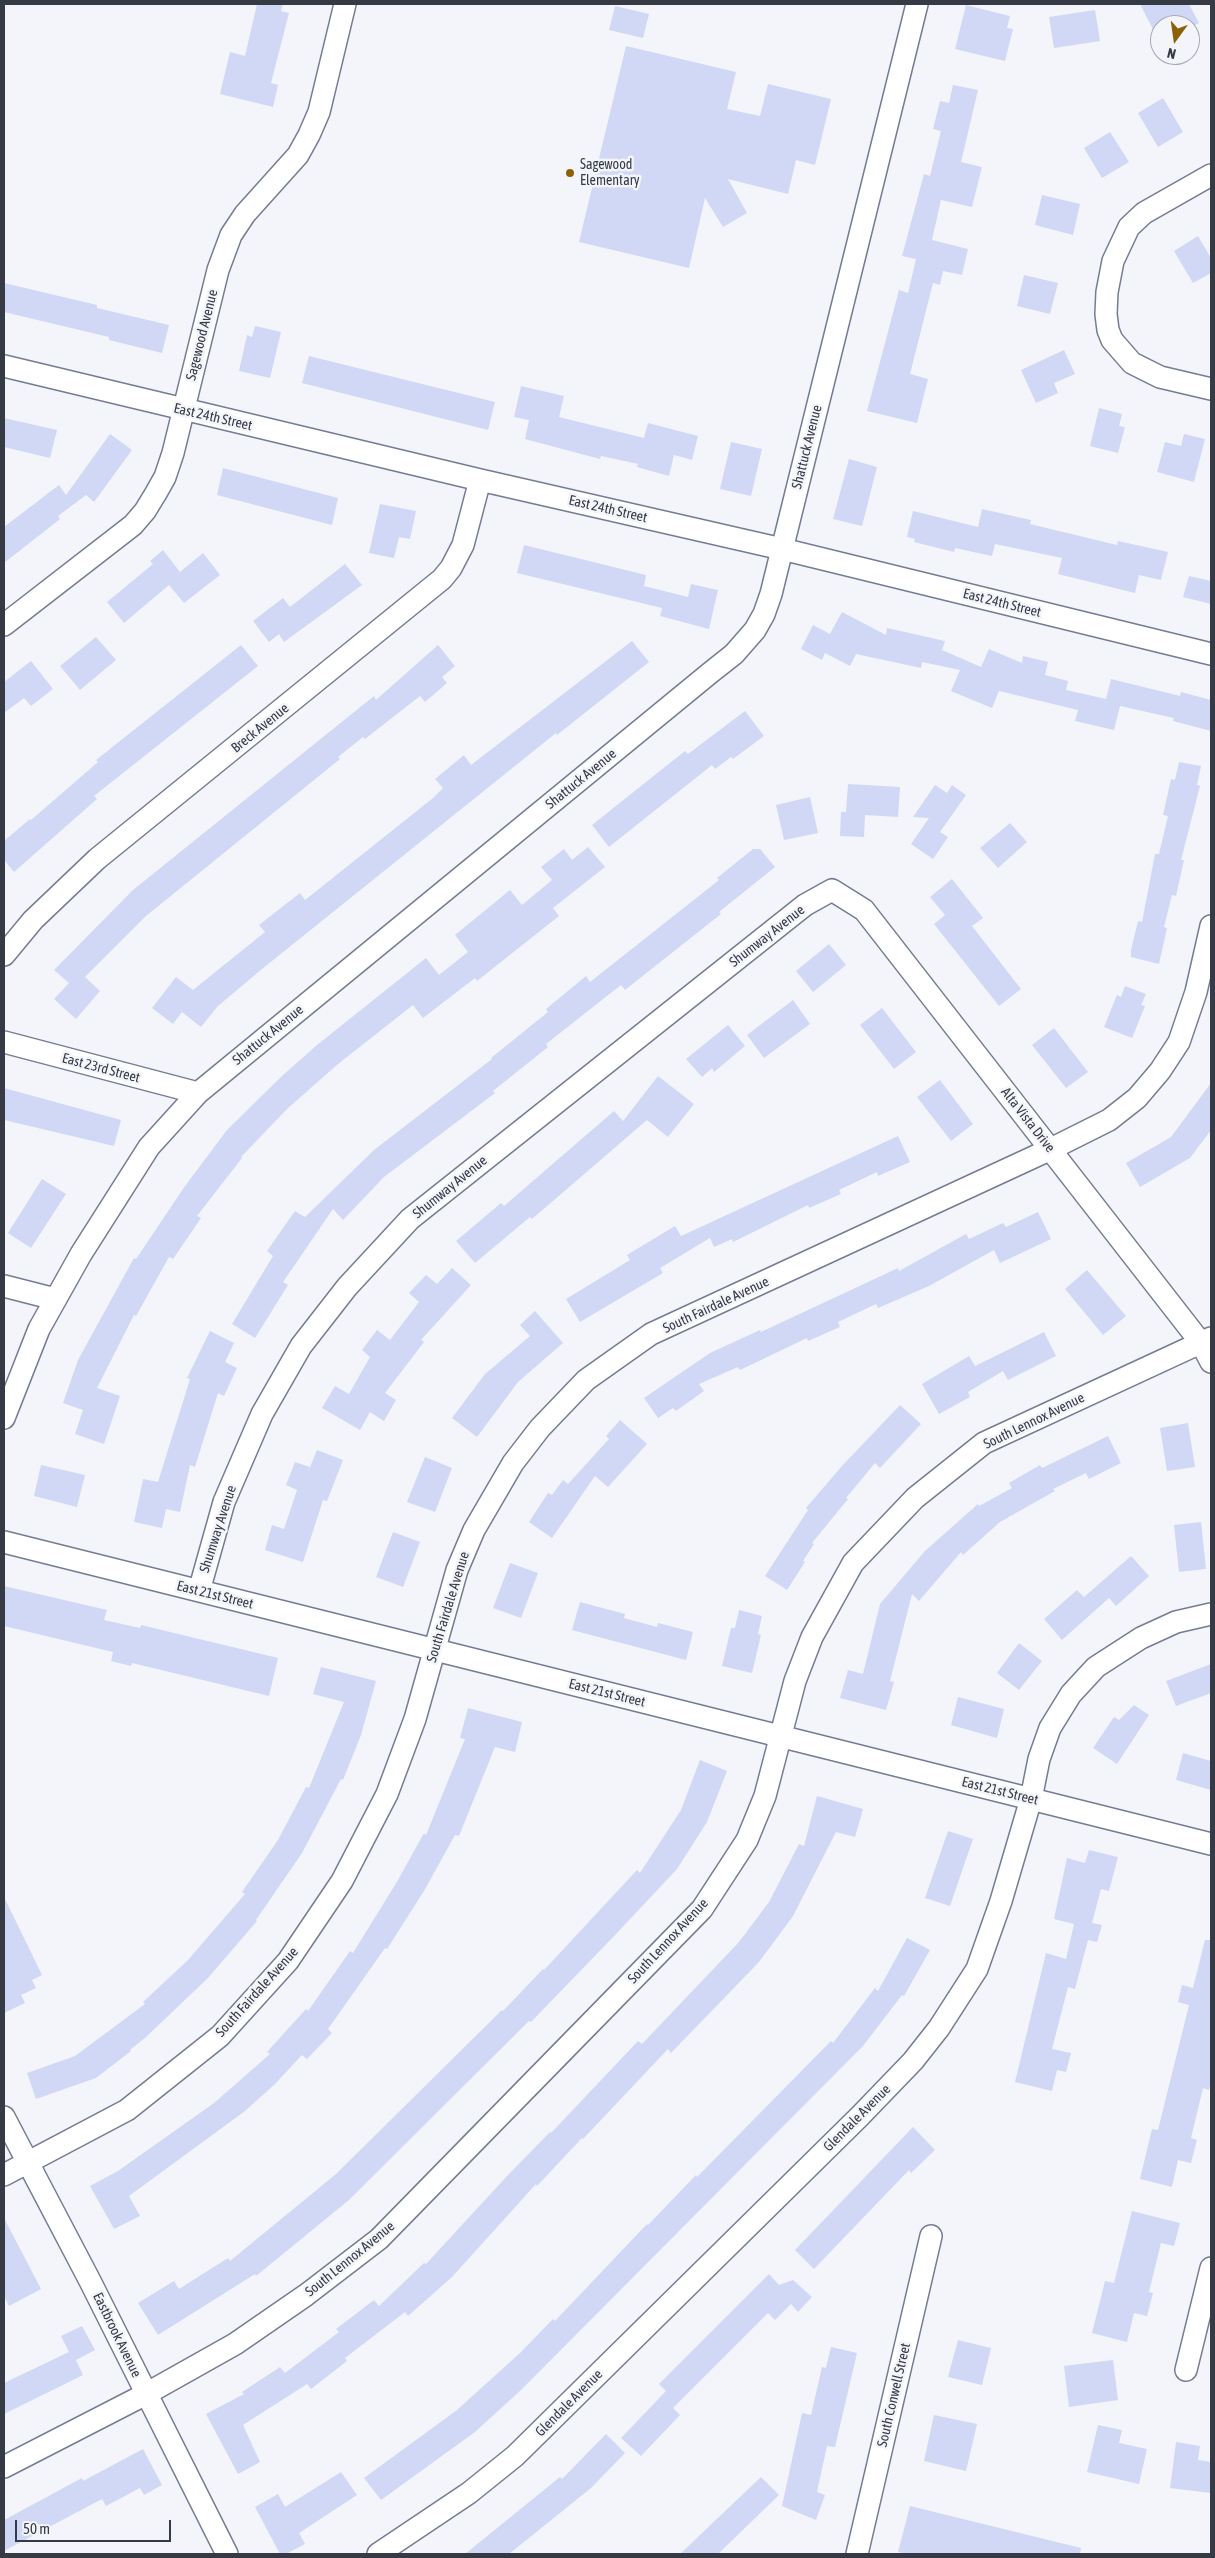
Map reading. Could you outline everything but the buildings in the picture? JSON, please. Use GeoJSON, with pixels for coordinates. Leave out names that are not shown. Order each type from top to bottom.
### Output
{"type":"FeatureCollection","features":[{"type":"Feature","properties":{"kind":"street","name":"Sagewood Avenue"},"geometry":{"type":"LineString","coordinates":[[4,625],[132,525],[145,511],[164,477],[218,270],[231,235],[245,214],[298,155],[309,135],[319,112],[345,4]]}},
{"type":"Feature","properties":{"kind":"street","name":"Shattuck Avenue"},"geometry":{"type":"LineString","coordinates":[[4,1418],[31,1347],[55,1299],[149,1147],[198,1093],[734,654],[755,630],[764,614],[782,549],[917,4]]}},
{"type":"Feature","properties":{"kind":"street"},"geometry":{"type":"LineString","coordinates":[[1211,174],[1144,213],[1129,227],[1113,261],[1107,292],[1108,330],[1119,351],[1146,372],[1211,389]]}},
{"type":"Feature","properties":{"kind":"street","name":"East 24th Street"},"geometry":{"type":"LineString","coordinates":[[4,366],[480,480],[782,549],[1211,654]]}},
{"type":"Feature","properties":{"kind":"street","name":"Breck Avenue"},"geometry":{"type":"LineString","coordinates":[[4,955],[33,920],[96,859],[439,582],[451,568],[463,545],[480,480]]}},
{"type":"Feature","properties":{"kind":"street","name":"Alta Vista Drive"},"geometry":{"type":"LineString","coordinates":[[832,890],[864,910],[1051,1149],[1206,1341],[1211,1362]]}},
{"type":"Feature","properties":{"kind":"street","name":"Shumway Avenue"},"geometry":{"type":"LineString","coordinates":[[198,1591],[224,1502],[262,1414],[302,1346],[347,1287],[410,1219],[805,905],[832,890]]}},
{"type":"Feature","properties":{"kind":"street","name":"South Fairdale Avenue"},"geometry":{"type":"LineString","coordinates":[[4,2175],[127,2110],[220,2036],[288,1961],[342,1881],[387,1794],[415,1719],[457,1570],[474,1530],[513,1463],[540,1428],[586,1380],[652,1334],[1051,1149],[1109,1120],[1137,1098],[1168,1060],[1187,1022],[1211,926]]}},
{"type":"Feature","properties":{"kind":"street","name":"East 23rd Street"},"geometry":{"type":"LineString","coordinates":[[4,1042],[198,1093]]}},
{"type":"Feature","properties":{"kind":"street"},"geometry":{"type":"LineString","coordinates":[[4,1286],[55,1299]]}},
{"type":"Feature","properties":{"kind":"street","name":"South Lennox Avenue"},"geometry":{"type":"LineString","coordinates":[[4,2466],[146,2394],[235,2344],[306,2295],[379,2239],[702,1909],[746,1840],[765,1796],[795,1682],[812,1637],[853,1563],[916,1498],[984,1443],[1206,1341]]}},
{"type":"Feature","properties":{"kind":"street","name":"East 21st Street"},"geometry":{"type":"LineString","coordinates":[[4,1542],[1211,1844]]}},
{"type":"Feature","properties":{"kind":"street","name":"Glendale Avenue"},"geometry":{"type":"LineString","coordinates":[[378,2554],[469,2493],[515,2456],[860,2116],[913,2061],[939,2028],[977,1969],[1002,1901],[1031,1798],[1039,1759],[1050,1728],[1071,1694],[1096,1667],[1141,1638],[1176,1622],[1211,1614]]}},
{"type":"Feature","properties":{"kind":"street","name":"Eastbrook Avenue"},"geometry":{"type":"LineString","coordinates":[[4,2117],[227,2554]]}},
{"type":"Feature","properties":{"kind":"street","name":"South Conwell Street"},"geometry":{"type":"LineString","coordinates":[[857,2554],[931,2236]]}},
{"type":"Feature","properties":{"kind":"street"},"geometry":{"type":"LineString","coordinates":[[1186,2370],[1211,2268]]}},
{"type":"Feature","properties":{"kind":"place","name":"Sagewood Elementary"},"geometry":{"type":"Point","coordinates":[570,173]}}]}
